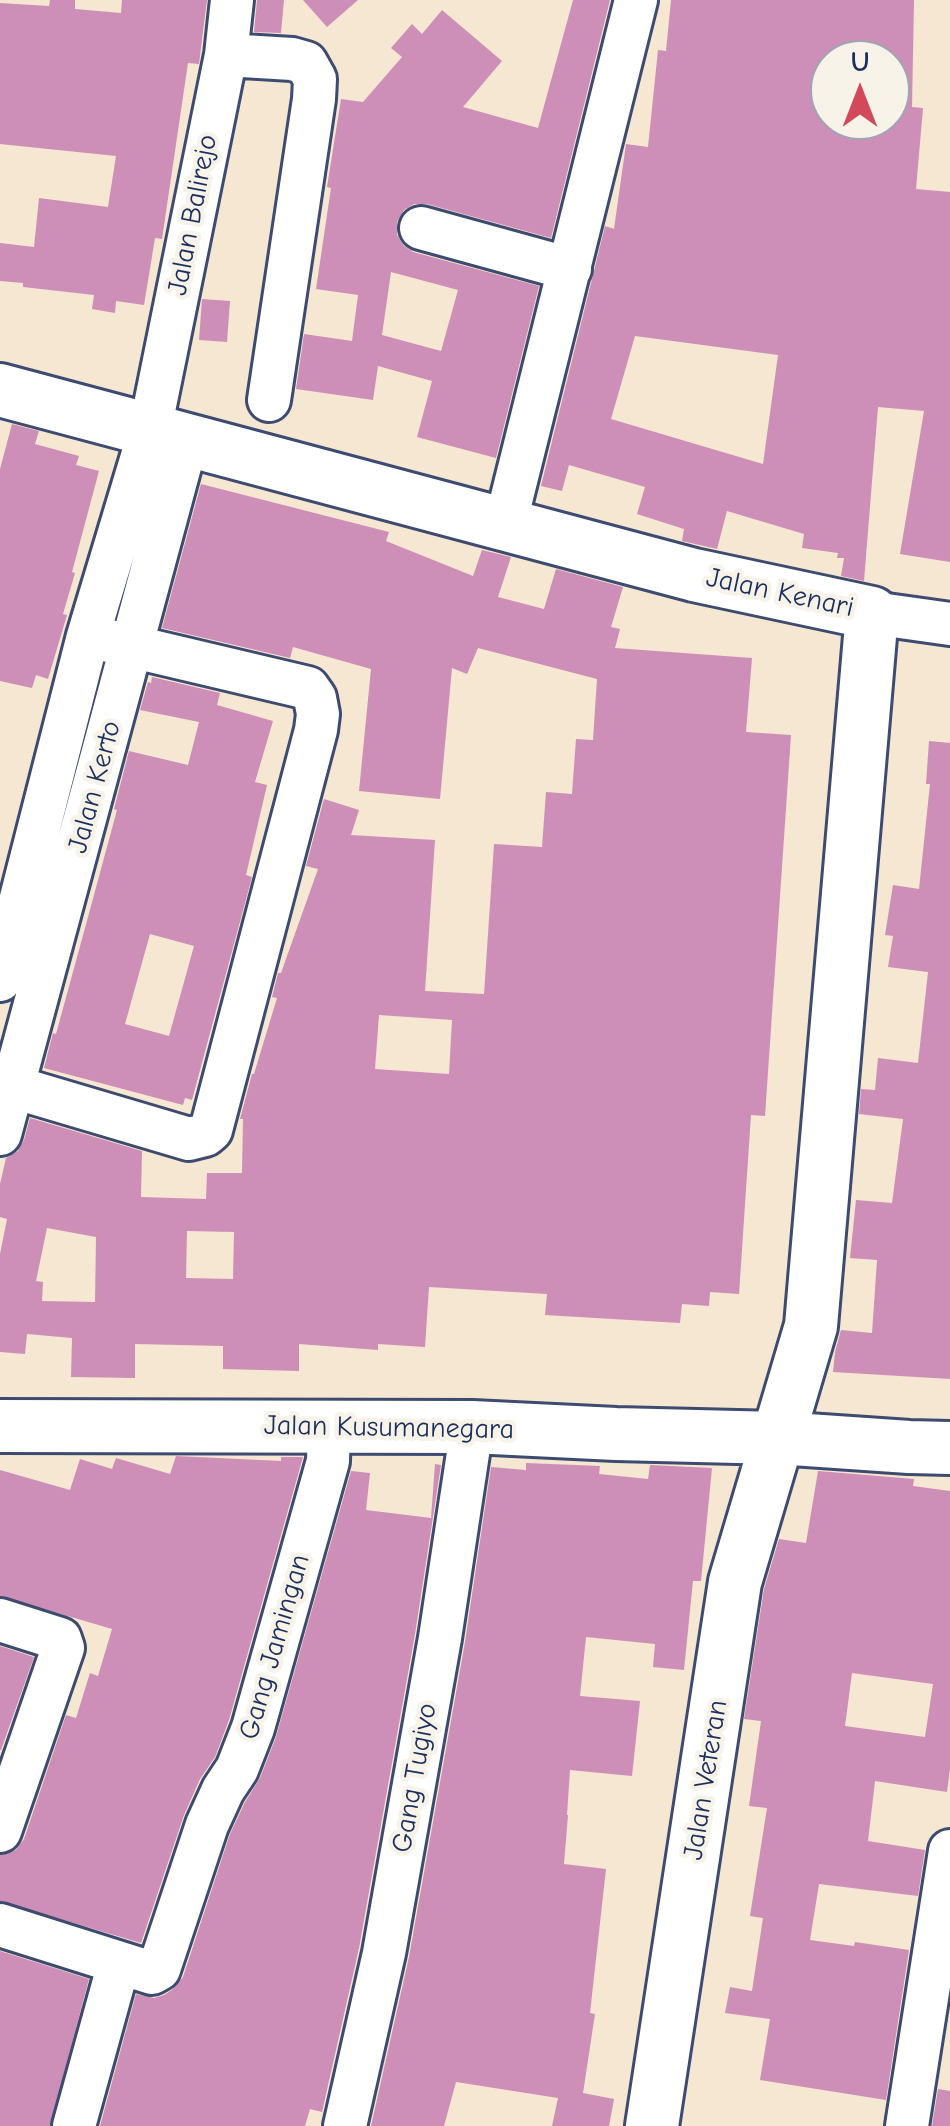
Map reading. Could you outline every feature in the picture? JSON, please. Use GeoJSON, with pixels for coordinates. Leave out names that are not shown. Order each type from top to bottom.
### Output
{"type":"FeatureCollection","features":[{"type":"Feature","properties":{"kind":"main road","name":"Jalan Kenari"},"geometry":{"type":"LineString","coordinates":[[0,390],[694,575],[872,613],[811,1326],[778,1438]]}},
{"type":"Feature","properties":{"kind":"main road"},"geometry":{"type":"LineString","coordinates":[[806,599],[840,626],[851,642],[866,686]]}},
{"type":"Feature","properties":{"kind":"main road","name":"Jalan Kusumanegara"},"geometry":{"type":"LineString","coordinates":[[0,1426],[472,1427],[950,1448]]}},
{"type":"Feature","properties":{"kind":"main road","name":"Jalan Kusumanegara"},"geometry":{"type":"LineString","coordinates":[[778,1438],[950,1433]]}},
{"type":"Feature","properties":{"kind":"main road","name":"Jalan Veteran"},"geometry":{"type":"LineString","coordinates":[[652,2126],[735,1582],[778,1438]]}},
{"type":"Feature","properties":{"kind":"street","name":"Jalan Balirejo"},"geometry":{"type":"LineString","coordinates":[[168,435],[232,0]]}},
{"type":"Feature","properties":{"kind":"street"},"geometry":{"type":"LineString","coordinates":[[505,524],[636,0]]}},
{"type":"Feature","properties":{"kind":"street"},"geometry":{"type":"LineString","coordinates":[[226,55],[292,58],[306,64],[316,79],[269,400]]}},
{"type":"Feature","properties":{"kind":"street"},"geometry":{"type":"LineString","coordinates":[[421,228],[570,269]]}},
{"type":"Feature","properties":{"kind":"street","name":"Jalan Kerto"},"geometry":{"type":"LineString","coordinates":[[0,980],[88,636],[168,435]]}},
{"type":"Feature","properties":{"kind":"street","name":"Jalan Kerto"},"geometry":{"type":"LineString","coordinates":[[0,1134],[7,1086],[133,647],[168,435]]}},
{"type":"Feature","properties":{"kind":"street"},"geometry":{"type":"LineString","coordinates":[[872,613],[950,624]]}},
{"type":"Feature","properties":{"kind":"street"},"geometry":{"type":"LineString","coordinates":[[7,1086],[189,1138],[210,1130],[316,730],[315,698],[308,688],[88,636]]}},
{"type":"Feature","properties":{"kind":"street","name":"Gang Jamingan"},"geometry":{"type":"LineString","coordinates":[[74,2126],[138,1967],[254,1728],[328,1461],[330,1426]]}},
{"type":"Feature","properties":{"kind":"street","name":"Gang Tugiyo"},"geometry":{"type":"LineString","coordinates":[[345,2126],[384,1953],[440,1638],[472,1427]]}},
{"type":"Feature","properties":{"kind":"street"},"geometry":{"type":"LineString","coordinates":[[0,1620],[60,1639],[63,1648],[0,1832]]}},
{"type":"Feature","properties":{"kind":"street"},"geometry":{"type":"LineString","coordinates":[[907,2126],[950,1851]]}},
{"type":"Feature","properties":{"kind":"street"},"geometry":{"type":"LineString","coordinates":[[0,1925],[138,1967]]}},
{"type":"Feature","properties":{"kind":"building"},"geometry":{"type":"Polygon","coordinates":[[[50,0],[75,0],[75,9],[121,13],[122,0],[207,0],[199,64],[188,63],[162,239],[155,238],[144,305],[116,301],[115,313],[92,309],[94,295],[0,281],[0,243],[34,247],[39,198],[108,207],[116,156],[0,144],[0,3],[49,6],[50,0]]]}},
{"type":"Feature","properties":{"kind":"building"},"geometry":{"type":"Polygon","coordinates":[[[257,0],[284,0],[281,33],[254,32],[257,0]]]}},
{"type":"Feature","properties":{"kind":"building"},"geometry":{"type":"Polygon","coordinates":[[[303,0],[358,0],[327,27],[303,0]]]}},
{"type":"Feature","properties":{"kind":"building"},"geometry":{"type":"Polygon","coordinates":[[[573,0],[610,0],[551,238],[427,204],[414,204],[404,210],[397,222],[397,235],[413,252],[539,286],[496,458],[417,437],[432,381],[378,366],[373,400],[296,389],[304,334],[352,341],[358,295],[316,289],[341,99],[363,102],[402,57],[391,48],[412,24],[422,34],[442,10],[502,61],[463,107],[538,128],[573,0]],[[391,272],[382,335],[441,351],[458,290],[391,272]]]}},
{"type":"Feature","properties":{"kind":"building"},"geometry":{"type":"Polygon","coordinates":[[[671,0],[914,0],[912,107],[923,108],[916,189],[950,192],[950,562],[900,554],[924,411],[878,407],[864,581],[841,576],[844,558],[837,558],[838,553],[802,548],[804,534],[727,511],[717,549],[682,541],[684,529],[637,514],[645,487],[569,465],[562,491],[541,486],[605,226],[614,229],[626,144],[648,147],[658,50],[666,51],[671,0]],[[635,336],[611,419],[763,464],[778,355],[635,336]]]}},
{"type":"Feature","properties":{"kind":"building"},"geometry":{"type":"Polygon","coordinates":[[[202,299],[230,301],[227,342],[199,340],[202,299]]]}},
{"type":"Feature","properties":{"kind":"building"},"geometry":{"type":"Polygon","coordinates":[[[12,424],[39,431],[35,444],[79,456],[76,465],[99,471],[72,572],[75,573],[63,614],[67,615],[48,679],[36,675],[32,688],[0,681],[0,469],[12,424]]]}},
{"type":"Feature","properties":{"kind":"building"},"geometry":{"type":"Polygon","coordinates":[[[201,484],[389,532],[386,541],[473,576],[482,550],[511,557],[498,597],[544,609],[556,569],[623,587],[611,627],[620,629],[615,648],[752,658],[746,732],[791,735],[765,1116],[751,1115],[739,1294],[710,1292],[709,1306],[682,1304],[680,1323],[545,1315],[547,1294],[429,1287],[425,1347],[378,1344],[378,1350],[299,1344],[299,1371],[223,1369],[223,1346],[135,1344],[135,1378],[71,1377],[72,1338],[27,1334],[25,1354],[0,1352],[0,1254],[7,1219],[0,1217],[0,1184],[6,1158],[18,1151],[30,1118],[142,1151],[141,1197],[206,1199],[207,1173],[242,1173],[240,1119],[277,998],[272,997],[278,973],[318,869],[306,866],[324,799],[359,810],[351,835],[435,840],[425,991],[484,994],[494,844],[542,847],[546,792],[572,794],[576,739],[593,740],[597,679],[478,648],[467,674],[452,668],[440,799],[359,791],[371,669],[293,647],[290,658],[162,628],[201,484]],[[379,1015],[375,1069],[449,1074],[452,1020],[379,1015]],[[47,1228],[36,1281],[43,1282],[42,1301],[95,1302],[96,1237],[47,1228]],[[187,1231],[186,1278],[233,1279],[234,1232],[187,1231]]]}},
{"type":"Feature","properties":{"kind":"building"},"geometry":{"type":"Polygon","coordinates":[[[152,677],[220,693],[217,705],[273,721],[255,782],[267,785],[246,875],[252,877],[192,1100],[185,1098],[183,1105],[44,1068],[117,810],[114,809],[129,751],[188,765],[199,722],[140,710],[148,682],[152,677]],[[150,934],[125,1024],[169,1036],[194,946],[150,934]]]}},
{"type":"Feature","properties":{"kind":"building"},"geometry":{"type":"Polygon","coordinates":[[[929,741],[950,743],[950,1379],[833,1372],[841,1330],[872,1333],[877,1260],[850,1258],[856,1200],[892,1203],[903,1119],[859,1114],[861,1089],[875,1090],[878,1058],[918,1063],[928,972],[888,967],[893,936],[885,935],[893,885],[919,889],[930,784],[926,784],[929,741]]]}},
{"type":"Feature","properties":{"kind":"building"},"geometry":{"type":"Polygon","coordinates":[[[176,1456],[281,1461],[281,1457],[303,1457],[229,1720],[215,1757],[184,1815],[141,1943],[0,1901],[0,1855],[16,1850],[24,1839],[66,1715],[76,1718],[90,1673],[98,1676],[112,1629],[0,1596],[0,1470],[70,1490],[80,1459],[112,1469],[116,1458],[170,1474],[176,1456]]]}},
{"type":"Feature","properties":{"kind":"building"},"geometry":{"type":"Polygon","coordinates":[[[526,1463],[600,1466],[599,1474],[648,1479],[650,1465],[712,1468],[701,1581],[693,1581],[684,1670],[653,1667],[655,1644],[586,1637],[580,1696],[640,1701],[632,1776],[570,1770],[564,1864],[606,1869],[590,2013],[595,2014],[583,2093],[614,2099],[609,2126],[552,2126],[558,2098],[456,2082],[444,2126],[371,2126],[409,1957],[465,1642],[491,1467],[526,1470],[526,1463]]]}},
{"type":"Feature","properties":{"kind":"building"},"geometry":{"type":"Polygon","coordinates":[[[435,1464],[441,1465],[415,1634],[359,1948],[322,2112],[310,2109],[305,2126],[100,2126],[136,1994],[154,1998],[164,1995],[183,1977],[230,1834],[260,1778],[276,1737],[351,1471],[370,1473],[366,1510],[431,1518],[435,1464]]]}},
{"type":"Feature","properties":{"kind":"building"},"geometry":{"type":"Polygon","coordinates":[[[818,1471],[914,1479],[913,1486],[950,1491],[947,1792],[875,1781],[868,1841],[925,1850],[918,1896],[819,1884],[810,1940],[909,1950],[886,2100],[760,2080],[770,2019],[725,2013],[730,1987],[752,1991],[763,1918],[750,1916],[767,1808],[749,1806],[761,1721],[744,1719],[764,1589],[779,1539],[806,1543],[818,1471]],[[852,1673],[845,1726],[925,1737],[933,1684],[852,1673]]]}},
{"type":"Feature","properties":{"kind":"building"},"geometry":{"type":"Polygon","coordinates":[[[0,1646],[34,1657],[1,1750],[0,1750],[0,1646]]]}},
{"type":"Feature","properties":{"kind":"building"},"geometry":{"type":"Polygon","coordinates":[[[0,1951],[89,1979],[50,2126],[0,2126],[0,1951]]]}},
{"type":"Feature","properties":{"kind":"building"},"geometry":{"type":"Polygon","coordinates":[[[938,2089],[950,2091],[950,2126],[932,2126],[938,2089]]]}}]}
